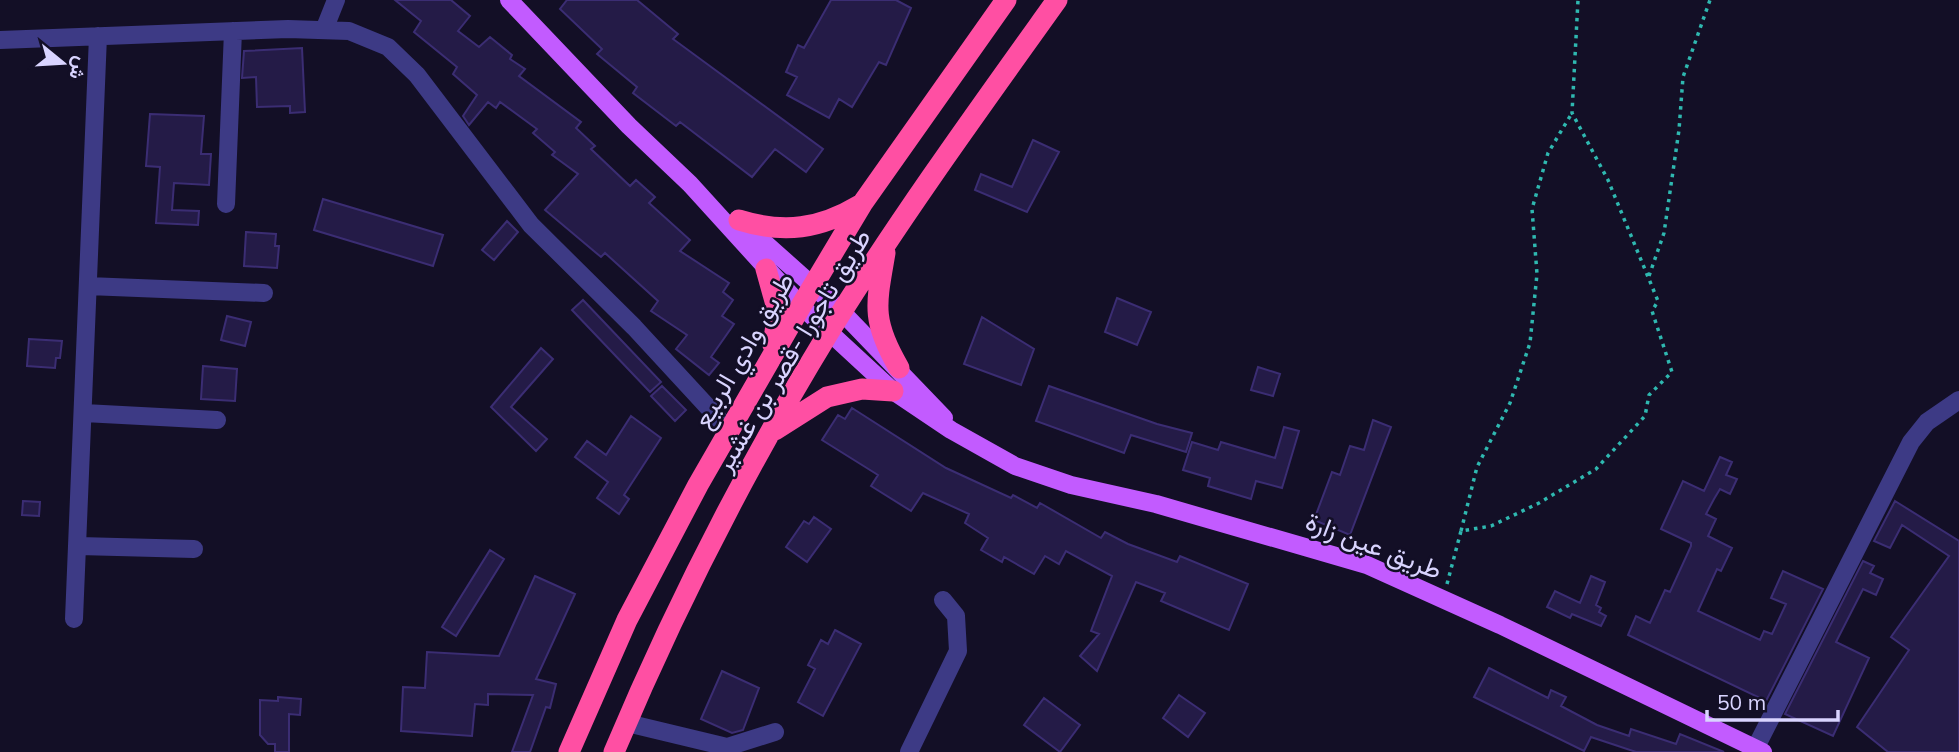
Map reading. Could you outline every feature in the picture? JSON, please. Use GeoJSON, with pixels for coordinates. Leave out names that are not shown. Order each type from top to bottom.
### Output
{"type":"FeatureCollection","features":[{"type":"Feature","properties":{"kind":"highway","name":"طريق وادي الربيع"},"geometry":{"type":"LineString","coordinates":[[569,752],[627,620],[729,430],[801,306],[862,204],[1006,0]]}},
{"type":"Feature","properties":{"kind":"highway","name":"طريق تاجورا -قصر بن غشير"},"geometry":{"type":"LineString","coordinates":[[614,752],[667,633],[770,433],[830,331],[887,244],[1058,0]]}},
{"type":"Feature","properties":{"kind":"highway"},"geometry":{"type":"LineString","coordinates":[[739,220],[790,230],[815,226],[840,217],[862,204]]}},
{"type":"Feature","properties":{"kind":"highway"},"geometry":{"type":"LineString","coordinates":[[887,244],[876,306],[877,321],[883,341],[898,368]]}},
{"type":"Feature","properties":{"kind":"highway"},"geometry":{"type":"LineString","coordinates":[[766,269],[778,312],[767,365]]}},
{"type":"Feature","properties":{"kind":"highway"},"geometry":{"type":"LineString","coordinates":[[770,433],[827,397],[862,389],[893,391]]}},
{"type":"Feature","properties":{"kind":"main road"},"geometry":{"type":"LineString","coordinates":[[509,0],[629,126],[690,184],[739,220],[842,312],[947,421],[951,430]]}},
{"type":"Feature","properties":{"kind":"main road","name":"طريق عين زارة"},"geometry":{"type":"LineString","coordinates":[[690,184],[801,306],[893,391],[951,430],[1015,466],[1071,485],[1156,504],[1306,545],[1367,565],[1759,750]]}},
{"type":"Feature","properties":{"kind":"street"},"geometry":{"type":"LineString","coordinates":[[324,30],[336,0]]}},
{"type":"Feature","properties":{"kind":"street"},"geometry":{"type":"LineString","coordinates":[[0,40],[324,30],[349,31],[388,47],[417,75],[531,225],[634,327],[729,430]]}},
{"type":"Feature","properties":{"kind":"street"},"geometry":{"type":"LineString","coordinates":[[226,204],[233,31]]}},
{"type":"Feature","properties":{"kind":"street"},"geometry":{"type":"LineString","coordinates":[[74,618],[98,36]]}},
{"type":"Feature","properties":{"kind":"street"},"geometry":{"type":"LineString","coordinates":[[88,286],[264,292]]}},
{"type":"Feature","properties":{"kind":"street"},"geometry":{"type":"LineString","coordinates":[[1759,750],[1911,442],[1932,417],[1959,400]]}},
{"type":"Feature","properties":{"kind":"street"},"geometry":{"type":"LineString","coordinates":[[84,413],[217,420]]}},
{"type":"Feature","properties":{"kind":"street"},"geometry":{"type":"LineString","coordinates":[[79,546],[194,549]]}},
{"type":"Feature","properties":{"kind":"street"},"geometry":{"type":"LineString","coordinates":[[909,752],[958,651],[956,616],[943,600]]}},
{"type":"Feature","properties":{"kind":"street"},"geometry":{"type":"LineString","coordinates":[[626,723],[727,747],[775,732]]}},
{"type":"Feature","properties":{"kind":"path"},"geometry":{"type":"LineString","coordinates":[[1443,599],[1477,467],[1510,403],[1530,343],[1537,274],[1532,209],[1548,153],[1572,113],[1578,0]]}},
{"type":"Feature","properties":{"kind":"path"},"geometry":{"type":"LineString","coordinates":[[1648,277],[1664,233],[1679,130],[1682,77],[1710,0]]}},
{"type":"Feature","properties":{"kind":"path"},"geometry":{"type":"LineString","coordinates":[[1461,531],[1491,526],[1539,503],[1596,469],[1644,416],[1649,395],[1672,372],[1653,311],[1658,301],[1608,180],[1572,113]]}},
{"type":"Feature","properties":{"kind":"building"},"geometry":{"type":"Polygon","coordinates":[[[395,0],[451,0],[470,16],[458,31],[479,47],[490,37],[512,55],[510,59],[525,69],[519,76],[581,122],[576,128],[595,146],[591,149],[630,186],[636,180],[655,197],[649,203],[690,240],[680,251],[729,283],[723,292],[733,300],[722,316],[734,324],[711,357],[719,363],[709,375],[676,349],[687,335],[651,311],[658,301],[605,253],[601,257],[545,210],[578,174],[552,155],[555,152],[533,133],[537,129],[500,102],[496,108],[488,102],[469,125],[463,116],[477,95],[453,74],[457,67],[414,32],[421,21],[395,0]]]}},
{"type":"Feature","properties":{"kind":"building"},"geometry":{"type":"Polygon","coordinates":[[[567,0],[637,0],[678,34],[673,39],[823,149],[806,172],[775,149],[752,177],[680,122],[676,126],[633,93],[637,87],[597,54],[602,49],[560,9],[567,0]]]}},
{"type":"Feature","properties":{"kind":"building"},"geometry":{"type":"Polygon","coordinates":[[[831,0],[896,0],[911,8],[886,65],[879,62],[852,107],[839,99],[829,118],[787,95],[797,77],[786,72],[798,45],[804,48],[831,0]]]}},
{"type":"Feature","properties":{"kind":"building"},"geometry":{"type":"Polygon","coordinates":[[[302,48],[305,112],[290,113],[290,106],[257,107],[256,77],[242,78],[244,51],[302,48]]]}},
{"type":"Feature","properties":{"kind":"building"},"geometry":{"type":"Polygon","coordinates":[[[150,114],[204,116],[201,154],[211,154],[209,185],[174,183],[172,210],[199,211],[198,225],[156,223],[160,167],[146,166],[150,114]]]}},
{"type":"Feature","properties":{"kind":"building"},"geometry":{"type":"Polygon","coordinates":[[[1033,140],[1059,152],[1027,212],[975,190],[981,174],[1012,187],[1033,140]]]}},
{"type":"Feature","properties":{"kind":"building"},"geometry":{"type":"Polygon","coordinates":[[[323,199],[443,235],[433,266],[314,230],[323,199]]]}},
{"type":"Feature","properties":{"kind":"building"},"geometry":{"type":"Polygon","coordinates":[[[507,221],[518,232],[494,260],[482,250],[507,221]]]}},
{"type":"Feature","properties":{"kind":"building"},"geometry":{"type":"Polygon","coordinates":[[[246,232],[276,234],[275,246],[279,246],[277,268],[244,266],[246,232]]]}},
{"type":"Feature","properties":{"kind":"building"},"geometry":{"type":"Polygon","coordinates":[[[1117,298],[1151,312],[1137,345],[1105,332],[1117,298]]]}},
{"type":"Feature","properties":{"kind":"building"},"geometry":{"type":"Polygon","coordinates":[[[583,300],[661,382],[650,392],[572,310],[583,300]]]}},
{"type":"Feature","properties":{"kind":"building"},"geometry":{"type":"Polygon","coordinates":[[[227,316],[251,322],[245,346],[221,340],[227,316]]]}},
{"type":"Feature","properties":{"kind":"building"},"geometry":{"type":"Polygon","coordinates":[[[982,317],[1034,349],[1021,385],[964,364],[982,317]]]}},
{"type":"Feature","properties":{"kind":"building"},"geometry":{"type":"Polygon","coordinates":[[[29,339],[62,341],[60,358],[56,358],[55,368],[27,366],[29,339]]]}},
{"type":"Feature","properties":{"kind":"building"},"geometry":{"type":"Polygon","coordinates":[[[541,348],[553,359],[511,407],[547,439],[536,451],[491,407],[541,348]]]}},
{"type":"Feature","properties":{"kind":"building"},"geometry":{"type":"Polygon","coordinates":[[[203,366],[237,369],[235,401],[201,399],[203,366]]]}},
{"type":"Feature","properties":{"kind":"building"},"geometry":{"type":"Polygon","coordinates":[[[1258,367],[1280,374],[1273,396],[1251,390],[1258,367]]]}},
{"type":"Feature","properties":{"kind":"building"},"geometry":{"type":"Polygon","coordinates":[[[662,386],[686,410],[675,421],[651,396],[662,386]]]}},
{"type":"Feature","properties":{"kind":"building"},"geometry":{"type":"Polygon","coordinates":[[[1049,386],[1157,424],[1192,433],[1186,452],[1131,435],[1124,453],[1036,421],[1049,386]]]}},
{"type":"Feature","properties":{"kind":"building"},"geometry":{"type":"Polygon","coordinates":[[[852,408],[946,468],[1011,498],[1013,495],[1037,508],[1040,503],[1101,538],[1105,532],[1128,544],[1177,562],[1180,556],[1248,584],[1229,630],[1161,601],[1165,593],[1136,582],[1097,671],[1080,656],[1099,634],[1091,631],[1112,576],[1066,551],[1059,564],[1045,556],[1034,574],[1004,557],[1002,562],[981,550],[988,538],[965,523],[969,514],[923,493],[911,511],[871,486],[878,475],[822,440],[838,415],[845,419],[852,408]]]}},
{"type":"Feature","properties":{"kind":"building"},"geometry":{"type":"Polygon","coordinates":[[[631,416],[661,438],[624,495],[629,499],[619,514],[597,498],[608,482],[575,457],[587,441],[606,455],[631,416]]]}},
{"type":"Feature","properties":{"kind":"building"},"geometry":{"type":"Polygon","coordinates":[[[1373,420],[1391,427],[1350,535],[1314,520],[1332,472],[1340,475],[1350,446],[1364,450],[1373,420]]]}},
{"type":"Feature","properties":{"kind":"building"},"geometry":{"type":"Polygon","coordinates":[[[1284,427],[1299,431],[1282,488],[1256,481],[1251,499],[1208,486],[1210,478],[1183,470],[1192,442],[1218,450],[1221,442],[1275,458],[1284,427]]]}},
{"type":"Feature","properties":{"kind":"building"},"geometry":{"type":"Polygon","coordinates":[[[1720,457],[1732,462],[1726,475],[1737,479],[1730,494],[1720,489],[1706,514],[1716,519],[1708,536],[1732,548],[1721,571],[1717,569],[1698,611],[1760,640],[1764,631],[1772,634],[1786,604],[1771,598],[1783,571],[1823,589],[1766,701],[1628,635],[1636,616],[1650,623],[1665,590],[1670,592],[1691,546],[1691,543],[1661,529],[1683,481],[1704,491],[1720,457]]]}},
{"type":"Feature","properties":{"kind":"building"},"geometry":{"type":"Polygon","coordinates":[[[23,501],[40,502],[39,516],[22,515],[23,501]]]}},
{"type":"Feature","properties":{"kind":"building"},"geometry":{"type":"Polygon","coordinates":[[[1895,501],[1959,541],[1959,752],[1888,752],[1857,727],[1909,650],[1891,637],[1949,556],[1902,525],[1890,548],[1874,541],[1895,501]]]}},
{"type":"Feature","properties":{"kind":"building"},"geometry":{"type":"Polygon","coordinates":[[[814,517],[831,529],[807,562],[786,547],[804,521],[809,524],[814,517]]]}},
{"type":"Feature","properties":{"kind":"building"},"geometry":{"type":"Polygon","coordinates":[[[490,550],[504,559],[456,636],[442,627],[490,550]]]}},
{"type":"Feature","properties":{"kind":"building"},"geometry":{"type":"Polygon","coordinates":[[[1863,561],[1874,566],[1870,573],[1883,579],[1876,595],[1863,589],[1836,642],[1869,658],[1833,736],[1785,714],[1863,561]]]}},
{"type":"Feature","properties":{"kind":"building"},"geometry":{"type":"Polygon","coordinates":[[[535,576],[575,594],[536,679],[556,684],[550,708],[546,707],[530,752],[512,752],[533,695],[488,694],[488,705],[475,704],[472,736],[401,731],[403,687],[425,688],[427,652],[499,656],[535,576]]]}},
{"type":"Feature","properties":{"kind":"building"},"geometry":{"type":"Polygon","coordinates":[[[1591,576],[1605,582],[1596,605],[1601,608],[1599,612],[1606,616],[1601,626],[1572,614],[1570,618],[1547,607],[1555,591],[1580,603],[1591,576]]]}},
{"type":"Feature","properties":{"kind":"building"},"geometry":{"type":"Polygon","coordinates":[[[835,630],[861,644],[823,716],[798,702],[815,669],[808,665],[821,640],[828,644],[835,630]]]}},
{"type":"Feature","properties":{"kind":"building"},"geometry":{"type":"Polygon","coordinates":[[[1489,668],[1548,698],[1551,690],[1566,697],[1561,706],[1597,725],[1629,736],[1631,729],[1676,744],[1680,734],[1724,752],[1636,752],[1591,737],[1584,751],[1474,697],[1489,668]]]}},
{"type":"Feature","properties":{"kind":"building"},"geometry":{"type":"Polygon","coordinates":[[[722,671],[759,688],[743,730],[732,733],[701,719],[722,671]]]}},
{"type":"Feature","properties":{"kind":"building"},"geometry":{"type":"Polygon","coordinates":[[[1179,695],[1205,713],[1188,737],[1163,718],[1179,695]]]}},
{"type":"Feature","properties":{"kind":"building"},"geometry":{"type":"Polygon","coordinates":[[[278,697],[301,699],[300,715],[289,714],[289,752],[275,752],[275,744],[268,744],[260,735],[260,700],[278,701],[278,697]]]}},
{"type":"Feature","properties":{"kind":"building"},"geometry":{"type":"Polygon","coordinates":[[[1044,698],[1080,725],[1060,752],[1024,725],[1044,698]]]}}]}
